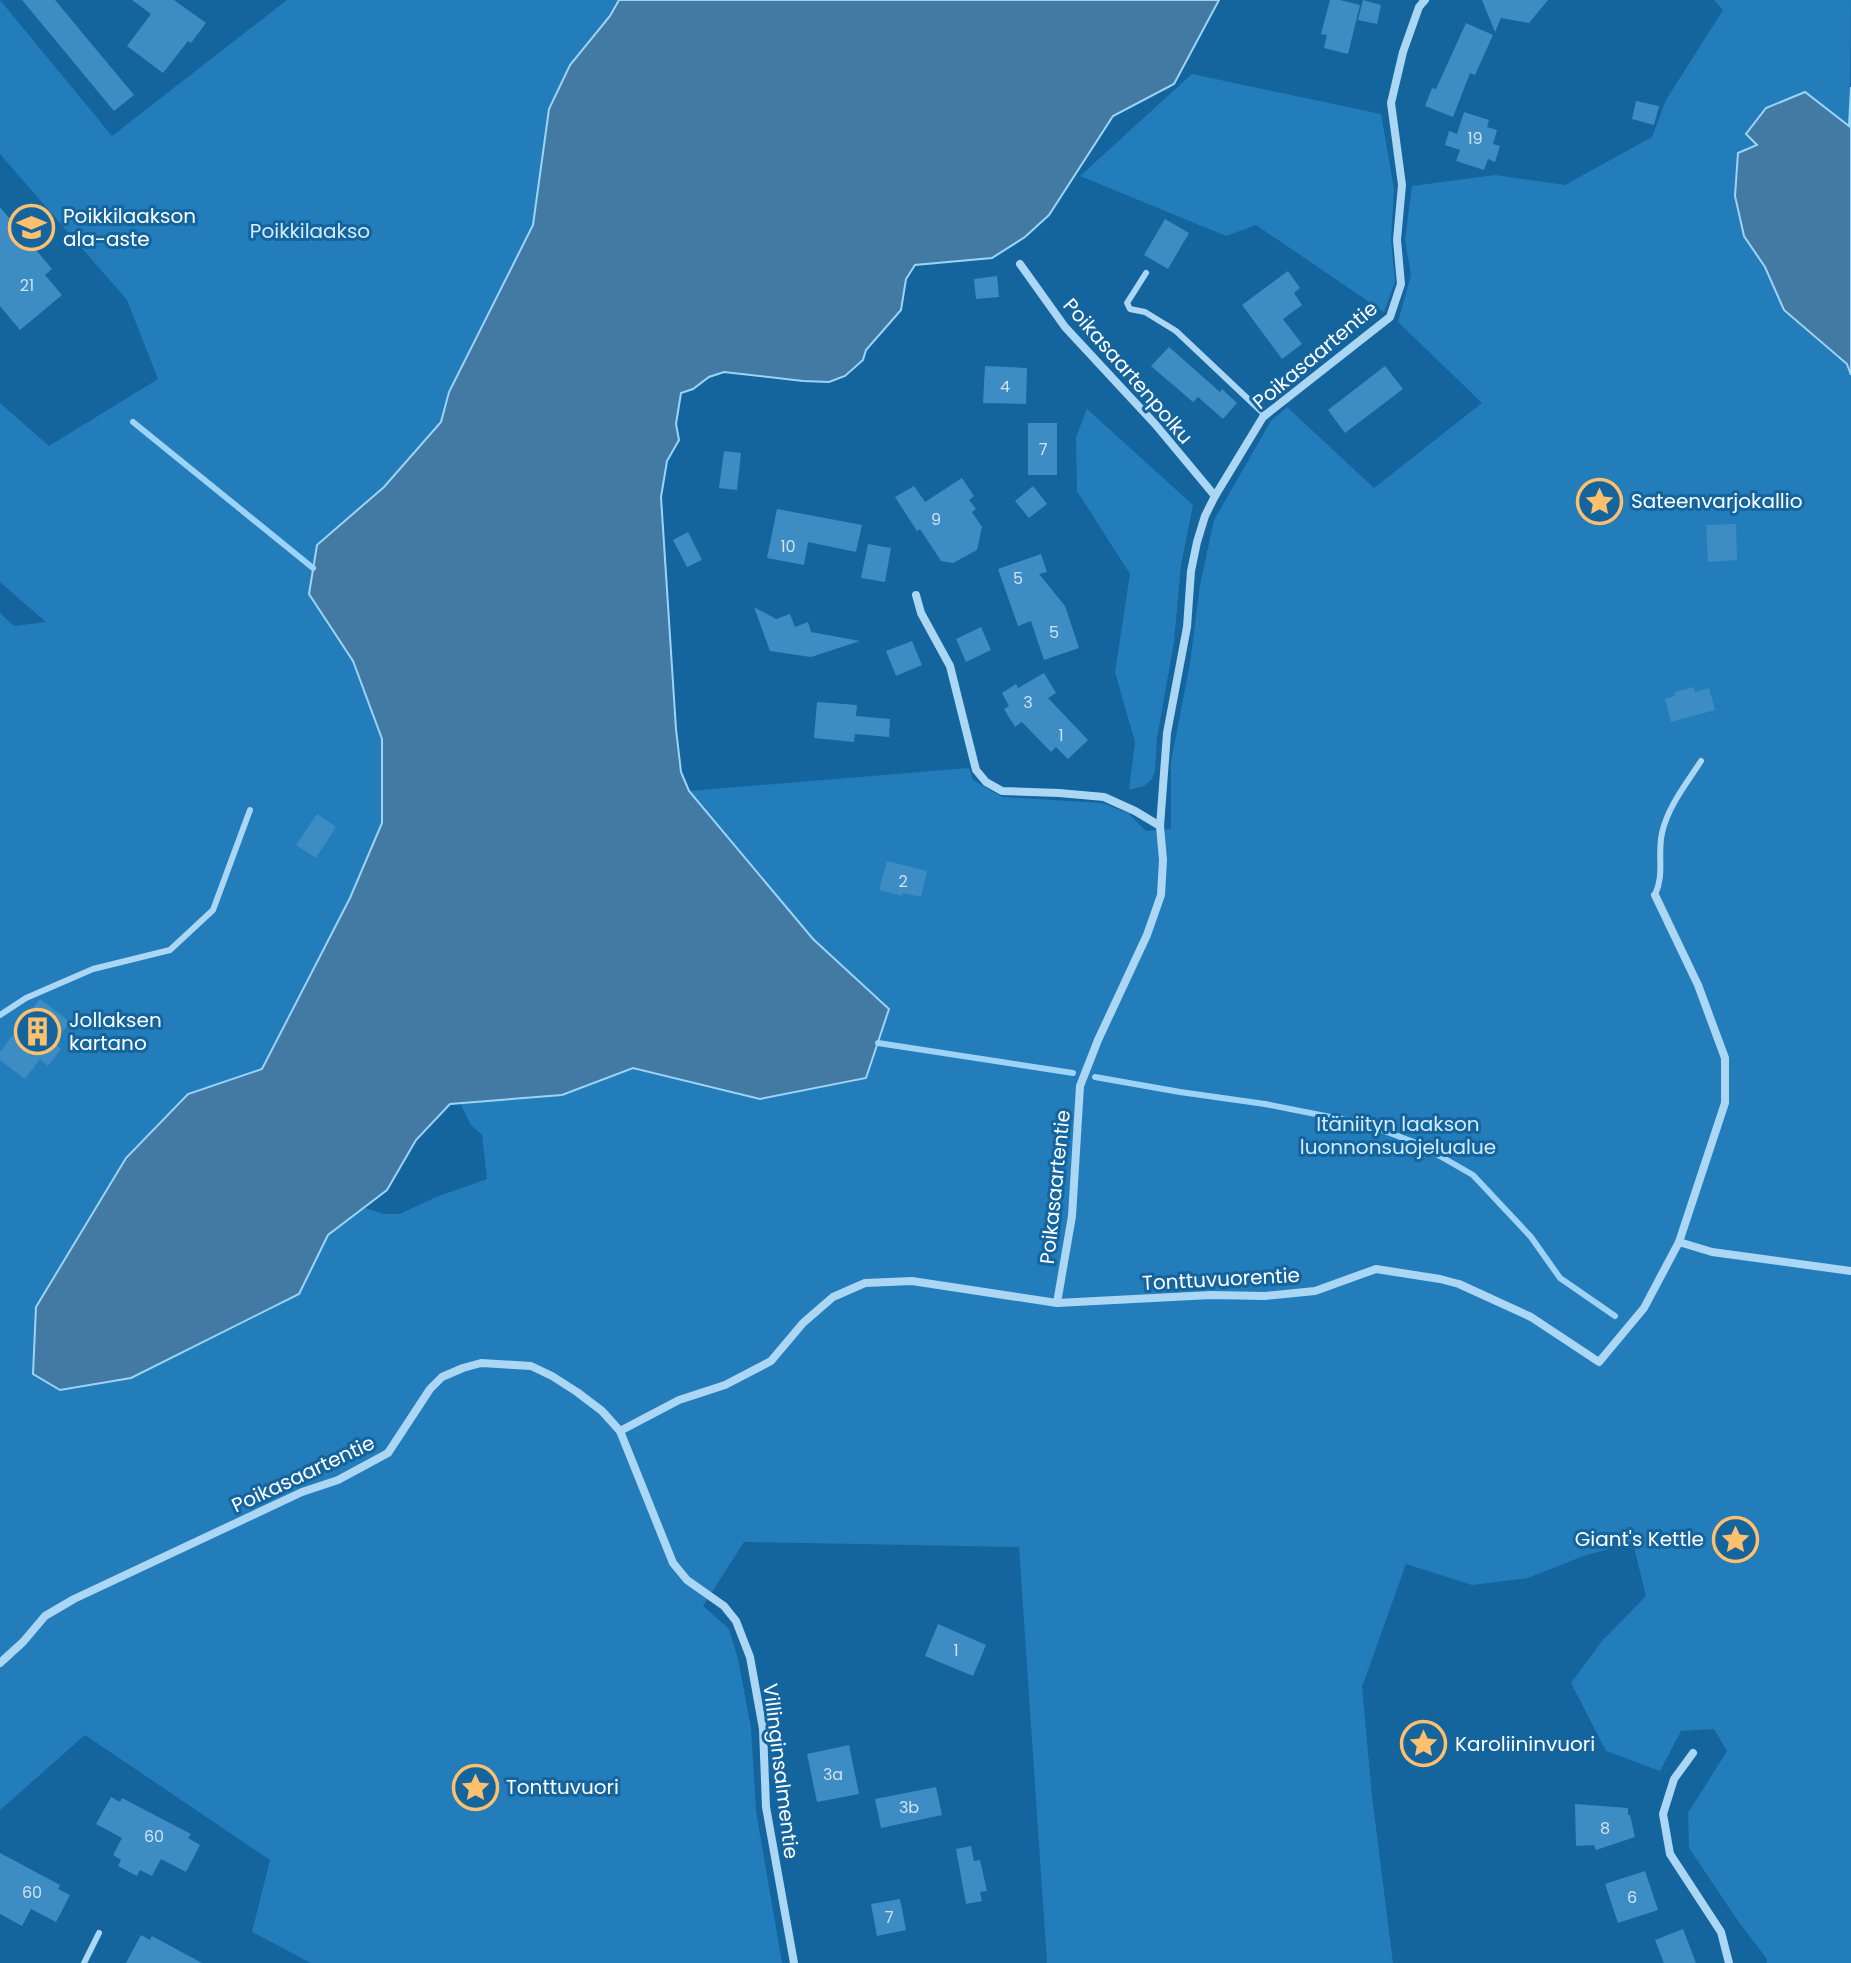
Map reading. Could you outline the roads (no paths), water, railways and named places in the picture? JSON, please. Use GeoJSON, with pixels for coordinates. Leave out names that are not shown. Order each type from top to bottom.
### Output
{"type":"FeatureCollection","features":[{"type":"Feature","properties":{"kind":"street","name":"Poikasaartentie"},"geometry":{"type":"LineString","coordinates":[[1057,1303],[1072,1216],[1080,1086],[1147,935],[1161,895],[1163,860],[1160,826],[1167,733],[1187,627],[1191,571],[1205,516],[1265,415],[1390,317],[1401,284],[1397,240],[1402,185],[1391,103],[1403,52],[1419,7],[1425,0]]}},
{"type":"Feature","properties":{"kind":"street","name":"Poikasaartenpolku"},"geometry":{"type":"LineString","coordinates":[[1020,264],[1065,327],[1155,424],[1215,496]]}},
{"type":"Feature","properties":{"kind":"street"},"geometry":{"type":"LineString","coordinates":[[916,595],[921,613],[950,666],[976,770],[986,782],[1002,791],[1104,797],[1160,826]]}},
{"type":"Feature","properties":{"kind":"street"},"geometry":{"type":"LineString","coordinates":[[1655,895],[1698,985],[1725,1058],[1725,1103],[1679,1242],[1712,1252],[1851,1271]]}},
{"type":"Feature","properties":{"kind":"street","name":"Tonttuvuorentie"},"geometry":{"type":"LineString","coordinates":[[1057,1303],[1211,1295],[1265,1296],[1315,1291],[1376,1269],[1459,1284],[1531,1317],[1599,1362],[1644,1308],[1679,1242]]}},
{"type":"Feature","properties":{"kind":"street"},"geometry":{"type":"LineString","coordinates":[[620,1431],[679,1400],[725,1385],[771,1361],[803,1323],[833,1297],[865,1283],[912,1281],[1057,1303]]}},
{"type":"Feature","properties":{"kind":"street","name":"Poikasaartentie"},"geometry":{"type":"LineString","coordinates":[[0,1663],[45,1616],[74,1599],[302,1492],[338,1480],[388,1453],[430,1389],[442,1377],[463,1368],[481,1363],[531,1366],[577,1392],[602,1411],[620,1431]]}},
{"type":"Feature","properties":{"kind":"street","name":"Villinginsalmentie"},"geometry":{"type":"LineString","coordinates":[[620,1431],[673,1563],[687,1580],[724,1606],[736,1621],[750,1657],[763,1729],[766,1807],[794,1963]]}},
{"type":"Feature","properties":{"kind":"street"},"geometry":{"type":"LineString","coordinates":[[1693,1753],[1674,1779],[1663,1814],[1665,1827],[1670,1854],[1721,1932],[1729,1963]]}},
{"type":"Feature","properties":{"kind":"lane"},"geometry":{"type":"LineString","coordinates":[[1146,273],[1127,303],[1130,309],[1145,312],[1176,331],[1265,415]]}},
{"type":"Feature","properties":{"kind":"lane"},"geometry":{"type":"LineString","coordinates":[[1655,895],[1662,881],[1660,845],[1663,829],[1672,806],[1701,761]]}},
{"type":"Feature","properties":{"kind":"lane"},"geometry":{"type":"LineString","coordinates":[[1,1014],[26,998],[93,969],[170,950],[213,910],[250,810]]}},
{"type":"Feature","properties":{"kind":"lane"},"geometry":{"type":"LineString","coordinates":[[84,1963],[99,1933]]}},
{"type":"Feature","properties":{"kind":"waterway"},"geometry":{"type":"LineString","coordinates":[[133,422],[313,568]]}},
{"type":"Feature","properties":{"kind":"waterway"},"geometry":{"type":"LineString","coordinates":[[878,1043],[1073,1073]]}},
{"type":"Feature","properties":{"kind":"waterway"},"geometry":{"type":"LineString","coordinates":[[1095,1077],[1265,1104],[1366,1124],[1419,1144],[1473,1175],[1531,1237],[1560,1278],[1615,1316]]}},
{"type":"Feature","properties":{"kind":"place","name":"Poikkilaakson ala-aste"},"geometry":{"type":"Point","coordinates":[32,227]}},
{"type":"Feature","properties":{"kind":"place","name":"Sateenvarjokallio"},"geometry":{"type":"Point","coordinates":[1600,501]}},
{"type":"Feature","properties":{"kind":"place","name":"Jollaksen kartano"},"geometry":{"type":"Point","coordinates":[38,1032]}},
{"type":"Feature","properties":{"kind":"place","name":"Giant's Kettle"},"geometry":{"type":"Point","coordinates":[1735,1539]}},
{"type":"Feature","properties":{"kind":"place","name":"Karoliininvuori"},"geometry":{"type":"Point","coordinates":[1424,1744]}},
{"type":"Feature","properties":{"kind":"place","name":"Tonttuvuori"},"geometry":{"type":"Point","coordinates":[475,1787]}},
{"type":"Feature","properties":{"kind":"park label","name":"Poikkilaakso"},"geometry":{"type":"Point","coordinates":[310,231]}},
{"type":"Feature","properties":{"kind":"park label","name":"Itäniityn laakson luonnonsuojelualue"},"geometry":{"type":"Point","coordinates":[1398,1136]}}]}
